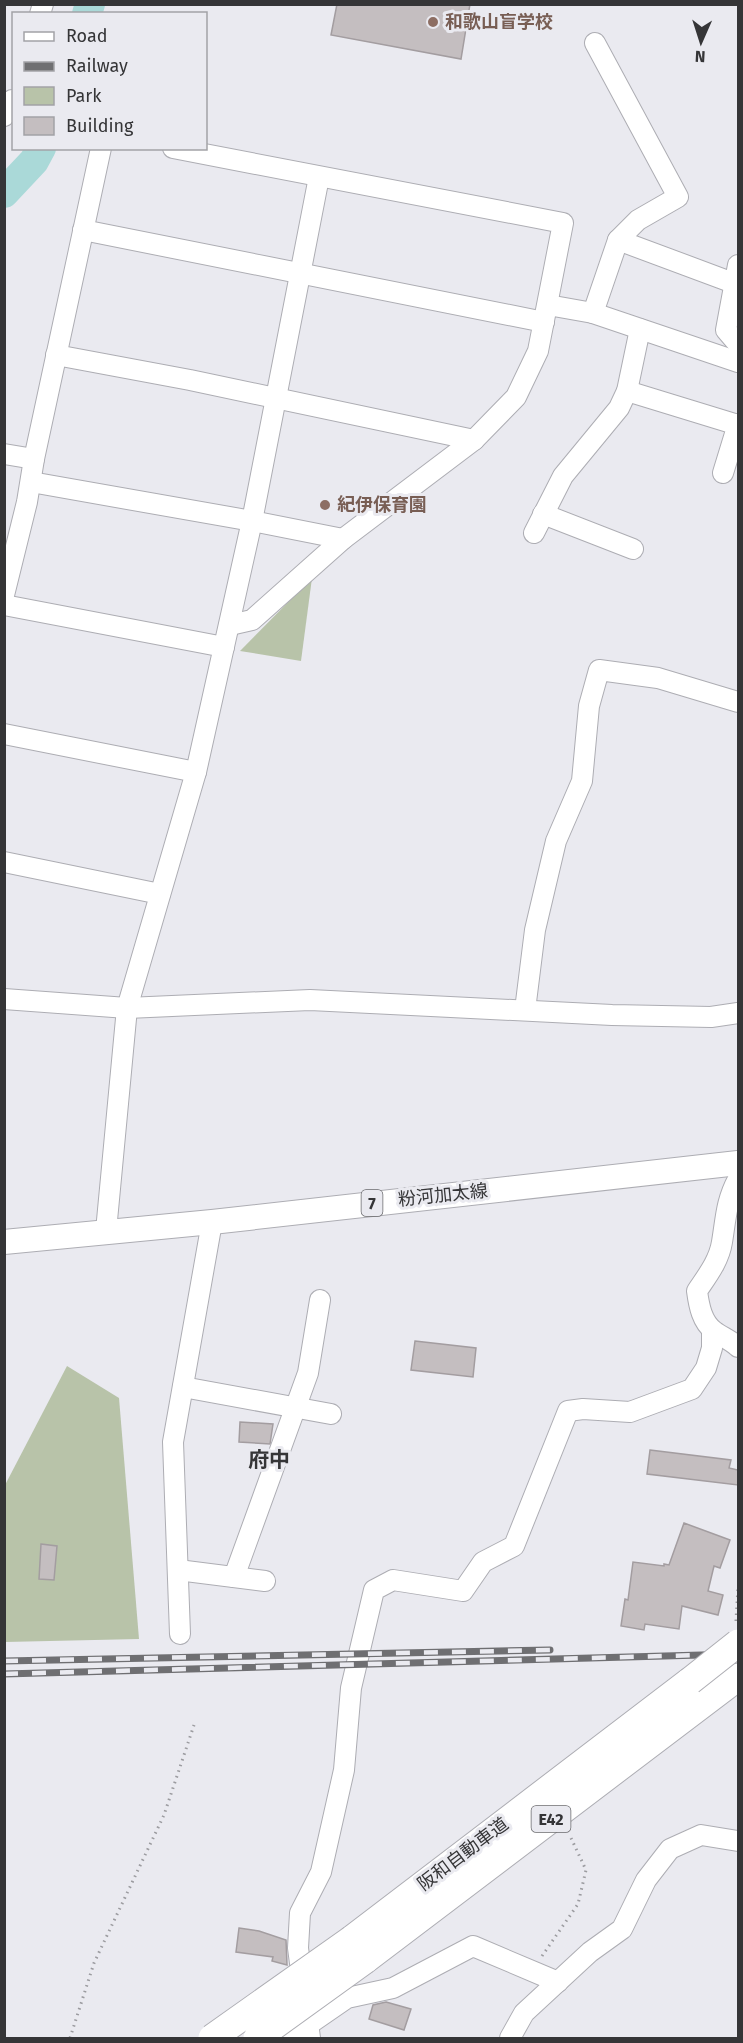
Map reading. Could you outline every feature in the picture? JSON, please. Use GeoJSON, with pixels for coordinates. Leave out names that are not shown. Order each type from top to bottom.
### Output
{"type":"FeatureCollection","features":[{"type":"Feature","properties":{"kind":"highway","name":"阪和自動車道"},"geometry":{"type":"LineString","coordinates":[[257,2038],[359,1950],[690,1681],[737,1635]]}},
{"type":"Feature","properties":{"kind":"highway","name":"阪和自動車道"},"geometry":{"type":"LineString","coordinates":[[212,2038],[359,1950],[737,1678]]}},
{"type":"Feature","properties":{"kind":"main road","name":"粉河加太線"},"geometry":{"type":"LineString","coordinates":[[4,1242],[738,1163]]}},
{"type":"Feature","properties":{"kind":"street"},"geometry":{"type":"LineString","coordinates":[[593,313],[618,240],[638,220],[678,197],[595,43]]}},
{"type":"Feature","properties":{"kind":"street"},"geometry":{"type":"LineString","coordinates":[[101,150],[15,558],[5,593],[224,647]]}},
{"type":"Feature","properties":{"kind":"street"},"geometry":{"type":"LineString","coordinates":[[183,150],[563,223],[538,351],[516,397],[474,440],[343,539],[252,620],[230,625]]}},
{"type":"Feature","properties":{"kind":"street"},"geometry":{"type":"LineString","coordinates":[[106,1231],[127,1008],[196,772],[230,625],[319,177]]}},
{"type":"Feature","properties":{"kind":"street"},"geometry":{"type":"LineString","coordinates":[[83,230],[300,273],[546,314],[593,313],[738,362]]}},
{"type":"Feature","properties":{"kind":"street"},"geometry":{"type":"LineString","coordinates":[[618,240],[737,274],[726,330],[738,344]]}},
{"type":"Feature","properties":{"kind":"street"},"geometry":{"type":"LineString","coordinates":[[534,533],[563,476],[619,408],[627,391],[640,329]]}},
{"type":"Feature","properties":{"kind":"street"},"geometry":{"type":"LineString","coordinates":[[56,355],[474,440]]}},
{"type":"Feature","properties":{"kind":"street"},"geometry":{"type":"LineString","coordinates":[[627,391],[738,424],[723,473]]}},
{"type":"Feature","properties":{"kind":"street"},"geometry":{"type":"LineString","coordinates":[[4,454],[34,459]]}},
{"type":"Feature","properties":{"kind":"street"},"geometry":{"type":"LineString","coordinates":[[31,482],[252,520],[343,539]]}},
{"type":"Feature","properties":{"kind":"street"},"geometry":{"type":"LineString","coordinates":[[543,514],[633,549]]}},
{"type":"Feature","properties":{"kind":"street"},"geometry":{"type":"LineString","coordinates":[[525,1010],[535,930],[555,841],[582,781],[589,706],[599,670],[658,678],[738,702]]}},
{"type":"Feature","properties":{"kind":"street"},"geometry":{"type":"LineString","coordinates":[[4,734],[196,772]]}},
{"type":"Feature","properties":{"kind":"street"},"geometry":{"type":"LineString","coordinates":[[4,862],[160,894]]}},
{"type":"Feature","properties":{"kind":"street"},"geometry":{"type":"LineString","coordinates":[[4,999],[127,1008],[310,1000],[612,1015],[711,1017],[738,1013]]}},
{"type":"Feature","properties":{"kind":"street"},"geometry":{"type":"LineString","coordinates":[[738,1179],[730,1194],[722,1242],[715,1265],[697,1292],[699,1310],[712,1330],[738,1347]]}},
{"type":"Feature","properties":{"kind":"street"},"geometry":{"type":"LineString","coordinates":[[180,1634],[173,1442],[212,1221]]}},
{"type":"Feature","properties":{"kind":"street"},"geometry":{"type":"LineString","coordinates":[[234,1577],[308,1373],[320,1300]]}},
{"type":"Feature","properties":{"kind":"street"},"geometry":{"type":"LineString","coordinates":[[309,2032],[298,1948],[300,1913],[321,1872],[344,1770],[351,1688],[374,1590],[393,1580],[462,1591],[483,1562],[514,1546],[568,1411],[583,1409],[630,1412],[692,1389],[706,1368],[712,1348],[712,1330]]}},
{"type":"Feature","properties":{"kind":"street"},"geometry":{"type":"LineString","coordinates":[[183,1387],[331,1414]]}},
{"type":"Feature","properties":{"kind":"street"},"geometry":{"type":"LineString","coordinates":[[178,1570],[265,1581]]}},
{"type":"Feature","properties":{"kind":"street"},"geometry":{"type":"LineString","coordinates":[[510,2038],[524,2013],[590,1952],[622,1929],[646,1880],[670,1849],[701,1835],[738,1841]]}},
{"type":"Feature","properties":{"kind":"street"},"geometry":{"type":"LineString","coordinates":[[289,2038],[309,2032],[347,1998],[393,1989],[473,1946],[558,1982]]}},
{"type":"Feature","properties":{"kind":"path"},"geometry":{"type":"LineString","coordinates":[[737,1635],[738,1587]]}},
{"type":"Feature","properties":{"kind":"path"},"geometry":{"type":"LineString","coordinates":[[70,2038],[94,1963],[164,1815],[194,1725]]}},
{"type":"Feature","properties":{"kind":"path"},"geometry":{"type":"LineString","coordinates":[[532,1970],[578,1904],[586,1870],[571,1838]]}},
{"type":"Feature","properties":{"kind":"green space"},"geometry":{"type":"Polygon","coordinates":[[[312,578],[301,661],[240,651],[312,578]]]}},
{"type":"Feature","properties":{"kind":"green space"},"geometry":{"type":"Polygon","coordinates":[[[67,1366],[119,1398],[139,1639],[5,1642],[4,1487],[67,1366]]]}},
{"type":"Feature","properties":{"kind":"building"},"geometry":{"type":"Polygon","coordinates":[[[337,4],[470,4],[461,59],[331,35],[337,4]]]}},
{"type":"Feature","properties":{"kind":"building"},"geometry":{"type":"Polygon","coordinates":[[[415,1341],[476,1348],[473,1377],[411,1370],[415,1341]]]}},
{"type":"Feature","properties":{"kind":"building"},"geometry":{"type":"Polygon","coordinates":[[[240,1422],[273,1424],[270,1444],[239,1442],[240,1422]]]}},
{"type":"Feature","properties":{"kind":"building"},"geometry":{"type":"Polygon","coordinates":[[[650,1450],[731,1460],[729,1468],[738,1470],[738,1485],[647,1474],[650,1450]]]}},
{"type":"Feature","properties":{"kind":"building"},"geometry":{"type":"Polygon","coordinates":[[[684,1523],[730,1540],[720,1568],[714,1566],[708,1591],[723,1595],[718,1615],[682,1606],[679,1629],[645,1624],[644,1630],[621,1626],[625,1599],[628,1600],[633,1562],[669,1565],[684,1523]]]}},
{"type":"Feature","properties":{"kind":"building"},"geometry":{"type":"Polygon","coordinates":[[[41,1544],[57,1546],[54,1580],[39,1579],[41,1544]]]}},
{"type":"Feature","properties":{"kind":"building"},"geometry":{"type":"Polygon","coordinates":[[[239,1928],[259,1931],[286,1940],[287,1965],[272,1961],[273,1957],[236,1952],[239,1928]]]}},
{"type":"Feature","properties":{"kind":"building"},"geometry":{"type":"Polygon","coordinates":[[[386,2002],[411,2009],[404,2030],[369,2019],[373,2005],[386,2002]]]}},
{"type":"Feature","properties":{"kind":"waterway"},"geometry":{"type":"LineString","coordinates":[[88,12],[90,4]]}},
{"type":"Feature","properties":{"kind":"waterway"},"geometry":{"type":"LineString","coordinates":[[4,193],[34,161],[40,150]]}},
{"type":"Feature","properties":{"kind":"railway"},"geometry":{"type":"LineString","coordinates":[[4,1661],[550,1650]]}},
{"type":"Feature","properties":{"kind":"railway"},"geometry":{"type":"LineString","coordinates":[[4,1674],[738,1654]]}},
{"type":"Feature","properties":{"kind":"place","name":"和歌山盲学校"},"geometry":{"type":"Point","coordinates":[433,22]}},
{"type":"Feature","properties":{"kind":"place","name":"紀伊保育園"},"geometry":{"type":"Point","coordinates":[325,505]}},
{"type":"Feature","properties":{"kind":"district","name":"府中"},"geometry":{"type":"Point","coordinates":[269,1460]}}]}
